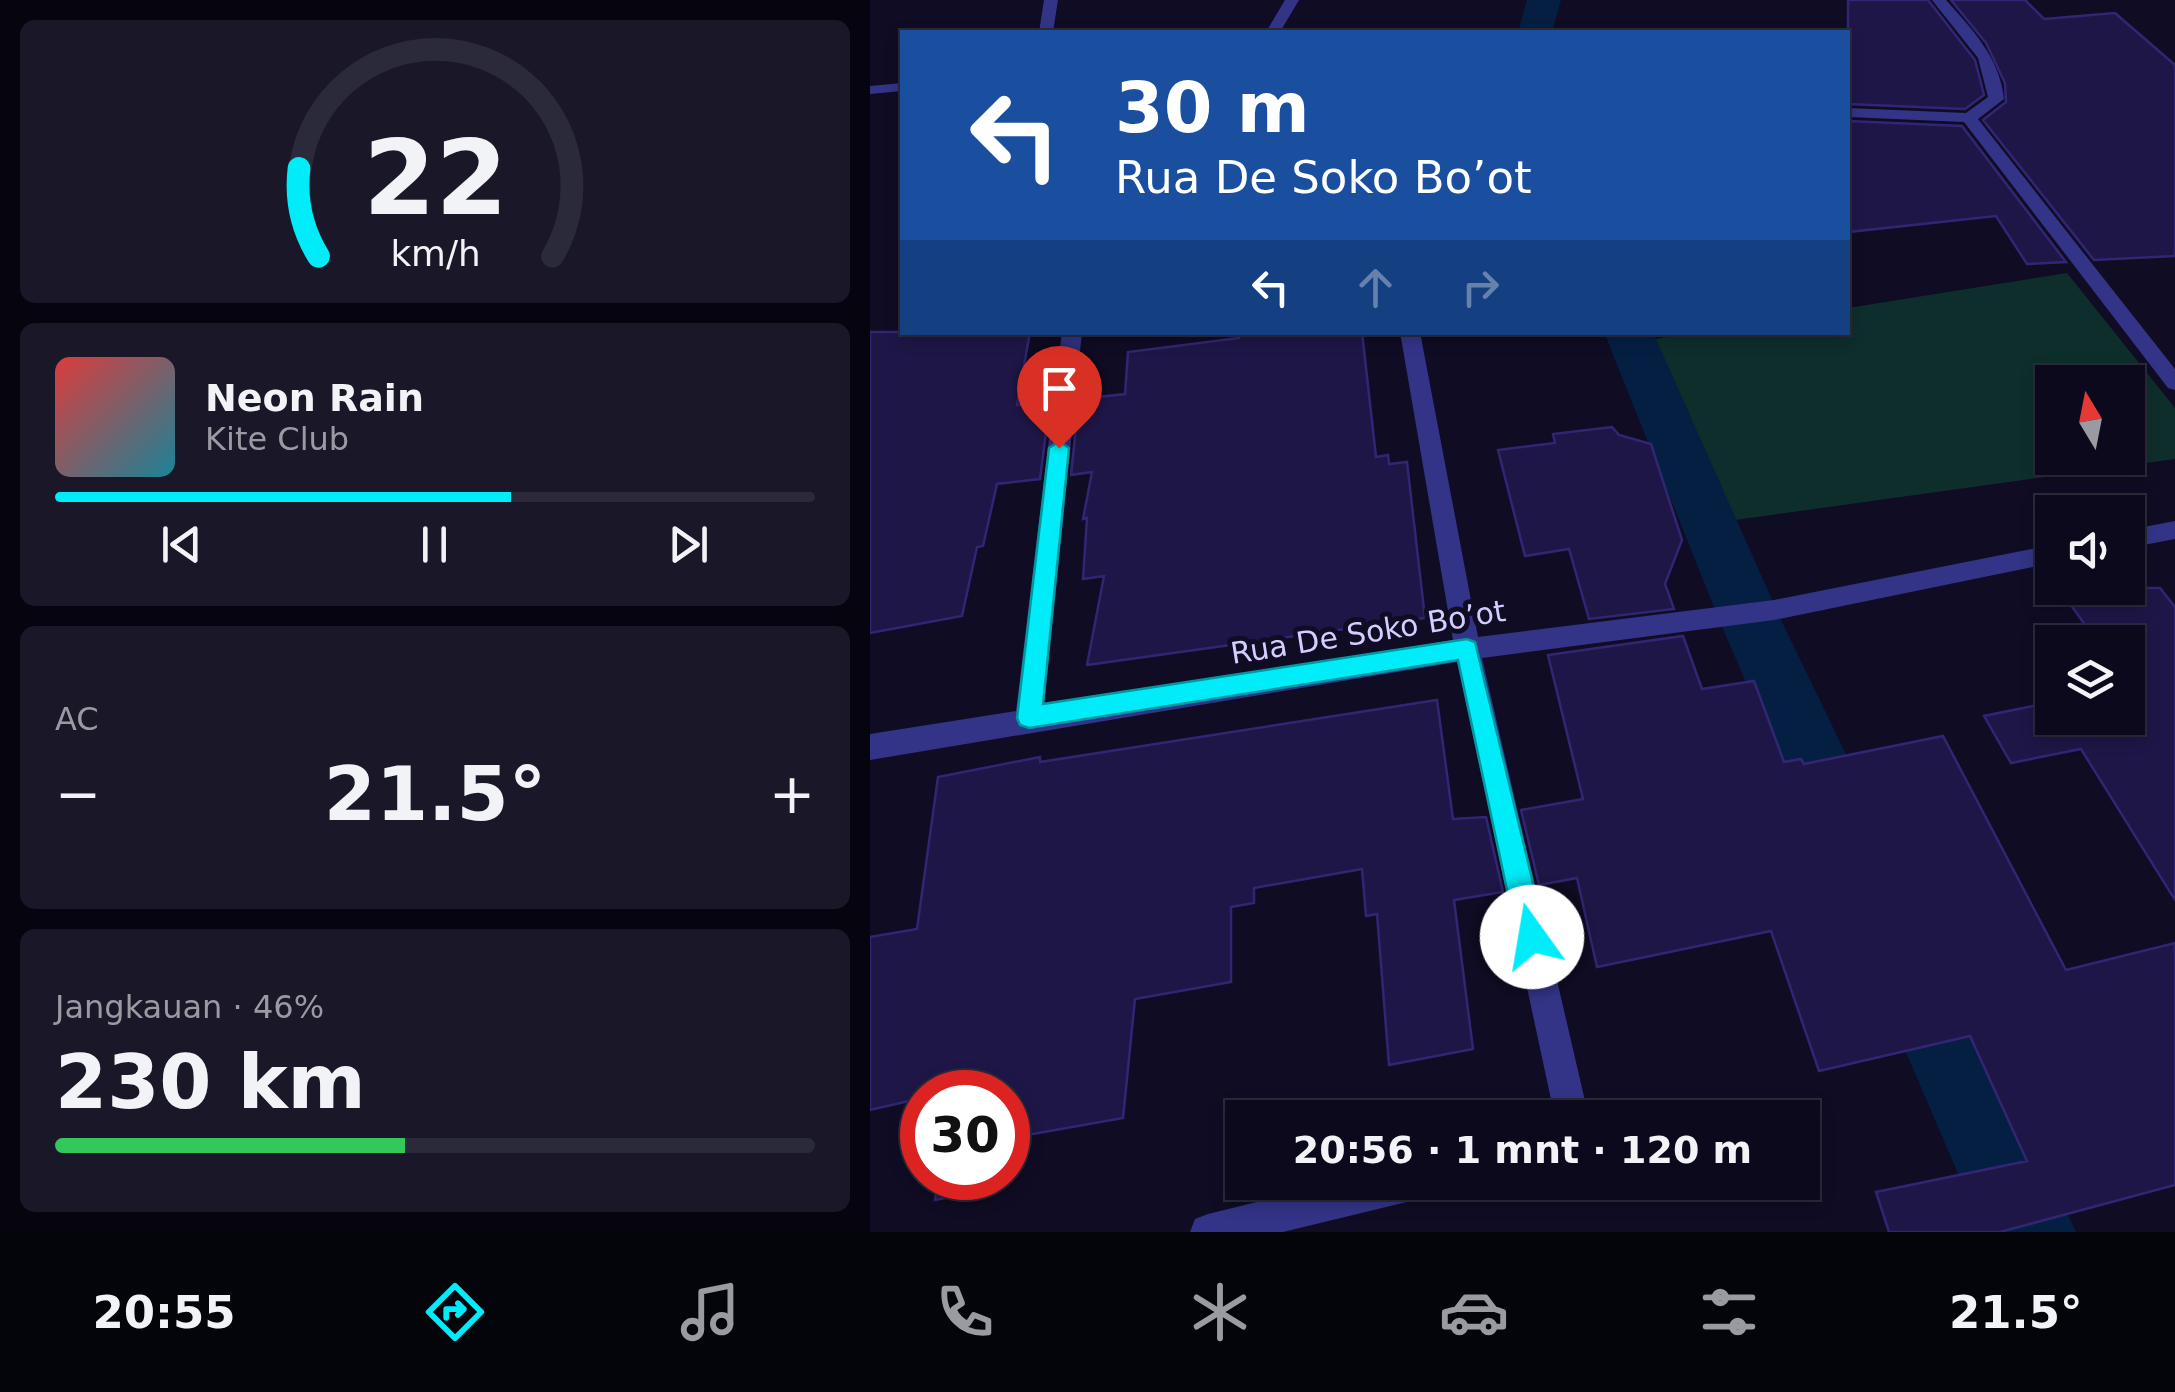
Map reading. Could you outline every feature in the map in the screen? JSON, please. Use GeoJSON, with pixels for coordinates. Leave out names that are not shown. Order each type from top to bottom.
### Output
{"type":"FeatureCollection","features":[{"type":"Feature","properties":{"kind":"street"},"geometry":{"type":"LineString","coordinates":[[1046,30],[1051,0]]}},
{"type":"Feature","properties":{"kind":"street"},"geometry":{"type":"LineString","coordinates":[[1274,30],[1292,0]]}},
{"type":"Feature","properties":{"kind":"street"},"geometry":{"type":"LineString","coordinates":[[1850,114],[1968,118],[1996,98],[1988,64],[1940,0]]}},
{"type":"Feature","properties":{"kind":"street"},"geometry":{"type":"LineString","coordinates":[[870,90],[900,87]]}},
{"type":"Feature","properties":{"kind":"street"},"geometry":{"type":"LineString","coordinates":[[1968,118],[2175,383]]}},
{"type":"Feature","properties":{"kind":"street"},"geometry":{"type":"LineString","coordinates":[[1029,718],[1072,335]]}},
{"type":"Feature","properties":{"kind":"street"},"geometry":{"type":"LineString","coordinates":[[1411,335],[1467,649],[1568,1100]]}},
{"type":"Feature","properties":{"kind":"street"},"geometry":{"type":"LineString","coordinates":[[2145,536],[2175,530]]}},
{"type":"Feature","properties":{"kind":"street","name":"Rua De Soko Bo’ot"},"geometry":{"type":"LineString","coordinates":[[870,747],[1467,649],[1774,610],[2035,557]]}},
{"type":"Feature","properties":{"kind":"street"},"geometry":{"type":"LineString","coordinates":[[1208,1232],[1340,1200]]}},
{"type":"Feature","properties":{"kind":"green space"},"geometry":{"type":"Polygon","coordinates":[[[2067,273],[2141,365],[2035,365],[2035,475],[2060,475],[1735,520],[1644,341],[1677,335],[1850,335],[1850,308],[2067,273]]]}},
{"type":"Feature","properties":{"kind":"green space"},"geometry":{"type":"Polygon","coordinates":[[[2145,370],[2175,408],[2175,459],[2145,463],[2145,370]]]}},
{"type":"Feature","properties":{"kind":"building"},"geometry":{"type":"Polygon","coordinates":[[[1848,0],[1928,0],[1975,60],[1984,95],[1965,109],[1850,104],[1848,0]]]}},
{"type":"Feature","properties":{"kind":"building"},"geometry":{"type":"Polygon","coordinates":[[[1951,0],[2025,0],[2044,19],[2115,13],[2175,65],[2175,256],[2094,260],[1983,120],[2006,102],[2005,83],[1986,43],[1951,0]]]}},
{"type":"Feature","properties":{"kind":"building"},"geometry":{"type":"Polygon","coordinates":[[[1850,121],[1962,126],[2066,262],[2027,264],[1996,216],[1850,232],[1850,121]]]}},
{"type":"Feature","properties":{"kind":"building"},"geometry":{"type":"Polygon","coordinates":[[[870,332],[1029,335],[1017,405],[1050,401],[1040,479],[997,484],[983,546],[977,547],[962,616],[870,633],[870,332]]]}},
{"type":"Feature","properties":{"kind":"building"},"geometry":{"type":"Polygon","coordinates":[[[1362,335],[1376,457],[1388,455],[1389,464],[1407,462],[1425,618],[1087,665],[1104,576],[1083,579],[1087,518],[1083,519],[1092,472],[1071,475],[1079,399],[1125,394],[1128,352],[1239,338],[1362,335]]]}},
{"type":"Feature","properties":{"kind":"building"},"geometry":{"type":"Polygon","coordinates":[[[1612,427],[1619,435],[1651,444],[1682,540],[1665,584],[1674,609],[1589,619],[1569,549],[1525,556],[1498,450],[1555,443],[1553,434],[1612,427]]]}},
{"type":"Feature","properties":{"kind":"building"},"geometry":{"type":"Polygon","coordinates":[[[2145,588],[2160,588],[2175,607],[2175,900],[2081,749],[2011,763],[1984,716],[2035,706],[2035,735],[2145,735],[2145,625],[2085,625],[2071,605],[2145,605],[2145,588]]]}},
{"type":"Feature","properties":{"kind":"building"},"geometry":{"type":"Polygon","coordinates":[[[1683,636],[1702,689],[1754,681],[1784,762],[1801,759],[1804,764],[1943,736],[2066,970],[2175,943],[2175,1185],[2000,1232],[1889,1232],[1876,1192],[2027,1161],[1970,1036],[1819,1071],[1771,931],[1597,967],[1577,878],[1539,885],[1521,810],[1583,799],[1548,655],[1683,636]]]}},
{"type":"Feature","properties":{"kind":"building"},"geometry":{"type":"Polygon","coordinates":[[[1437,700],[1453,819],[1486,817],[1503,892],[1454,900],[1473,1049],[1389,1065],[1377,914],[1366,916],[1362,869],[1254,888],[1254,903],[1231,907],[1231,982],[1135,999],[1123,1118],[1030,1134],[1030,1070],[900,1070],[900,1103],[870,1110],[870,937],[917,929],[938,777],[1040,757],[1040,762],[1437,700]]]}},
{"type":"Feature","properties":{"kind":"waterway"},"geometry":{"type":"LineString","coordinates":[[1536,30],[1544,0]]}},
{"type":"Feature","properties":{"kind":"waterway"},"geometry":{"type":"LineString","coordinates":[[1629,335],[1751,622],[1850,839]]}},
{"type":"Feature","properties":{"kind":"waterway"},"geometry":{"type":"LineString","coordinates":[[1909,966],[2030,1232]]}},
{"type":"Feature","properties":{"kind":"route"},"geometry":{"type":"LineString","coordinates":[[1059,448],[1029,718],[1467,649],[1532,937]]}}]}
